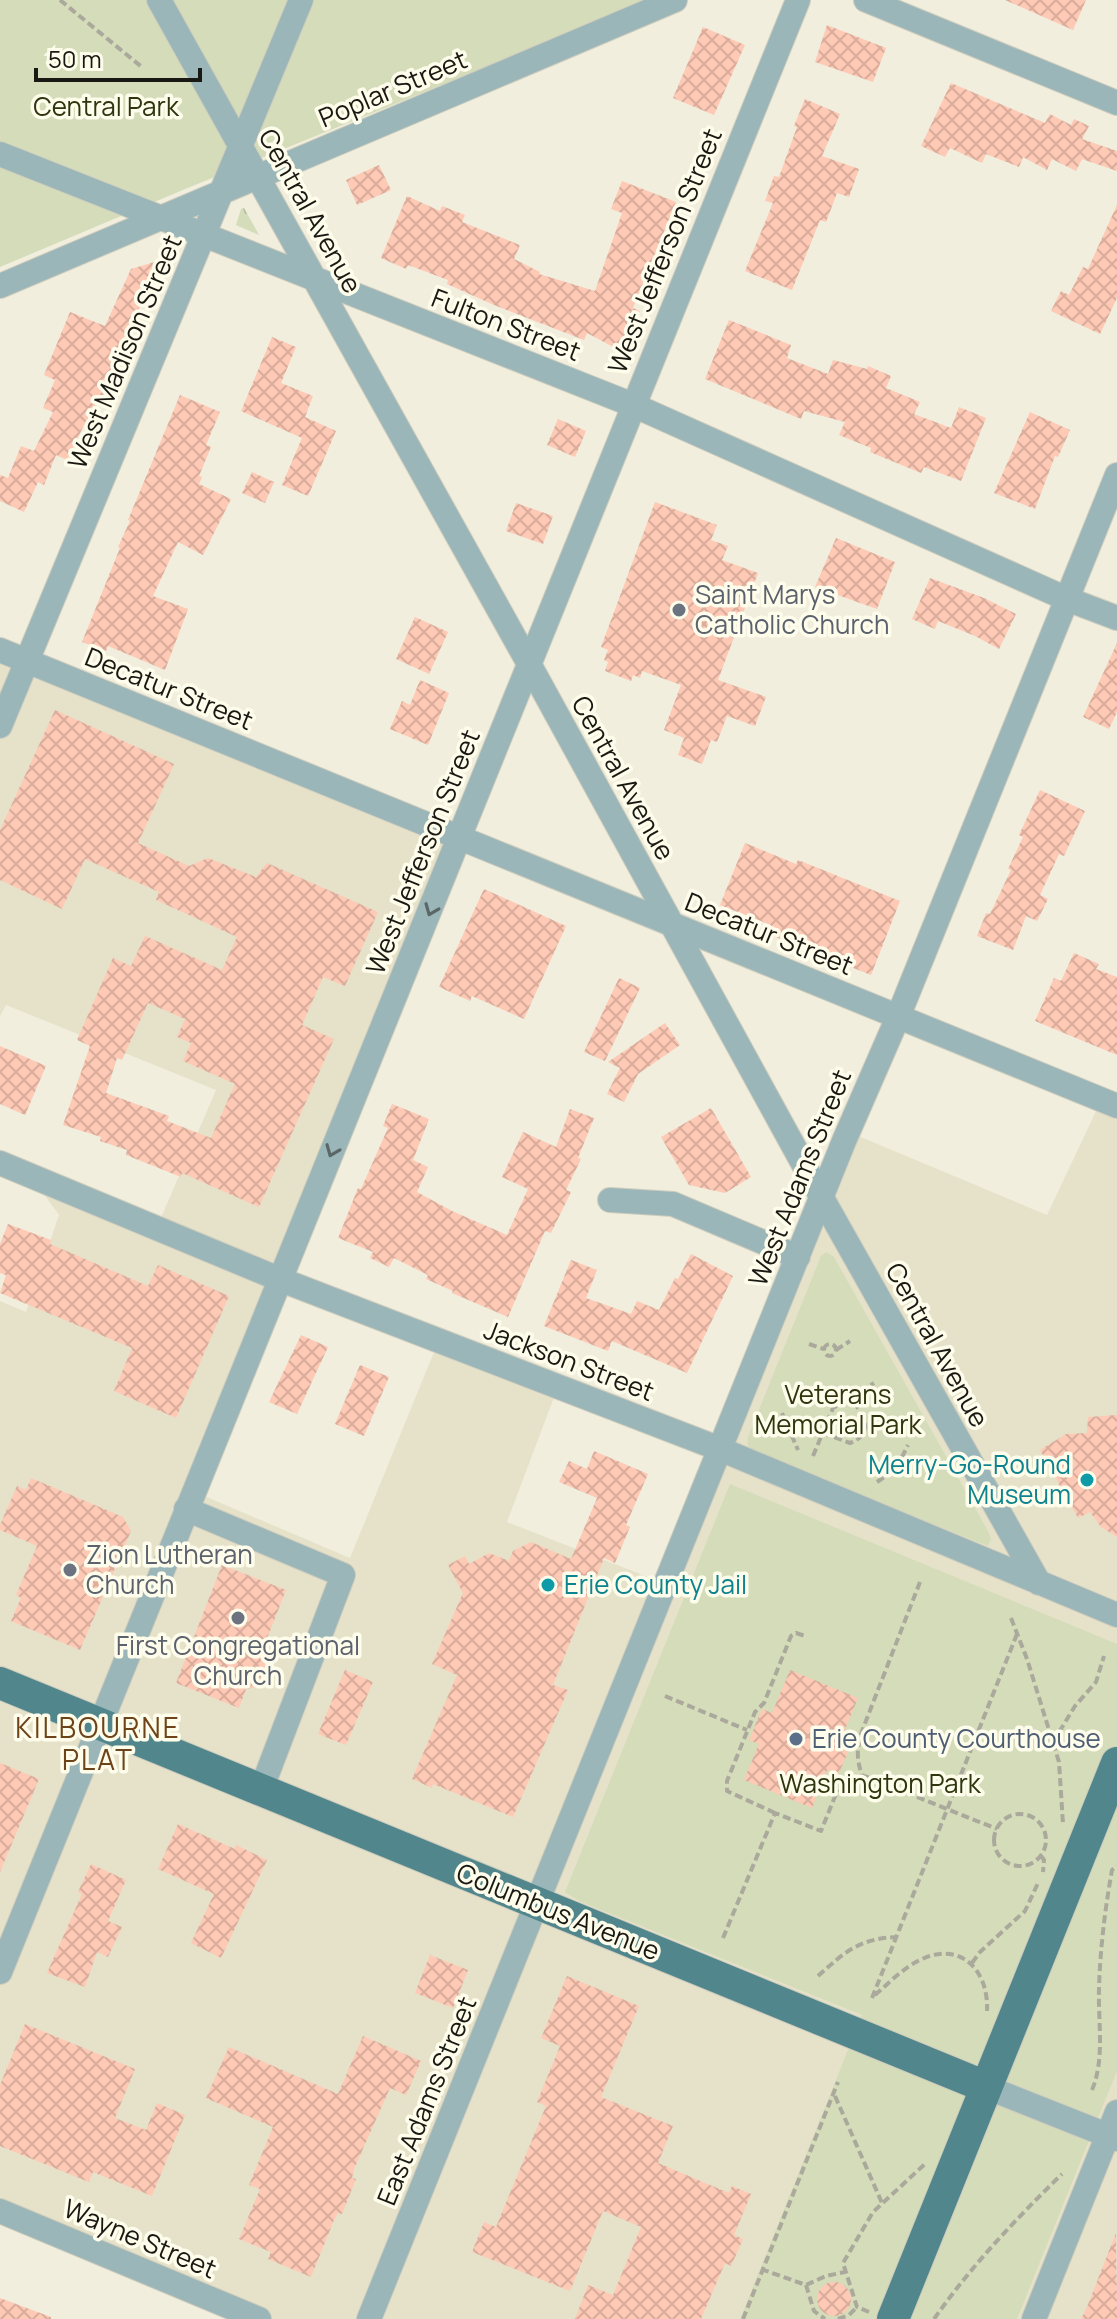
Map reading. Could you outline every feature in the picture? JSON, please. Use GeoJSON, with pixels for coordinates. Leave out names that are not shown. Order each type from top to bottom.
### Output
{"type":"FeatureCollection","features":[{"type":"Feature","properties":{"kind":"main road","name":"Columbus Avenue"},"geometry":{"type":"LineString","coordinates":[[0,1683],[986,2087]]}},
{"type":"Feature","properties":{"kind":"main road"},"geometry":{"type":"LineString","coordinates":[[893,2319],[1117,1763]]}},
{"type":"Feature","properties":{"kind":"street","name":"Central Avenue"},"geometry":{"type":"LineString","coordinates":[[159,0],[822,1198],[1039,1583]]}},
{"type":"Feature","properties":{"kind":"street","name":"West Madison Street"},"geometry":{"type":"LineString","coordinates":[[0,726],[301,0]]}},
{"type":"Feature","properties":{"kind":"street","name":"Poplar Street"},"geometry":{"type":"LineString","coordinates":[[0,286],[675,0]]}},
{"type":"Feature","properties":{"kind":"street","name":"West Jefferson Street"},"geometry":{"type":"LineString","coordinates":[[0,1972],[798,0]]}},
{"type":"Feature","properties":{"kind":"street"},"geometry":{"type":"LineString","coordinates":[[866,0],[1117,103]]}},
{"type":"Feature","properties":{"kind":"street","name":"Fulton Street"},"geometry":{"type":"LineString","coordinates":[[0,154],[633,405],[1067,599],[1117,618]]}},
{"type":"Feature","properties":{"kind":"street","name":"West Adams Street"},"geometry":{"type":"LineString","coordinates":[[536,1903],[1117,475]]}},
{"type":"Feature","properties":{"kind":"street","name":"Decatur Street"},"geometry":{"type":"LineString","coordinates":[[0,650],[1117,1106]]}},
{"type":"Feature","properties":{"kind":"street","name":"Jackson Street"},"geometry":{"type":"LineString","coordinates":[[0,1163],[279,1279],[720,1449],[1117,1615]]}},
{"type":"Feature","properties":{"kind":"street"},"geometry":{"type":"LineString","coordinates":[[610,1200],[673,1204],[798,1257]]}},
{"type":"Feature","properties":{"kind":"street"},"geometry":{"type":"LineString","coordinates":[[186,1509],[343,1575],[261,1790]]}},
{"type":"Feature","properties":{"kind":"street","name":"East Adams Street"},"geometry":{"type":"LineString","coordinates":[[369,2319],[536,1903]]}},
{"type":"Feature","properties":{"kind":"street","name":"Columbus Avenue"},"geometry":{"type":"LineString","coordinates":[[986,2087],[1112,2137]]}},
{"type":"Feature","properties":{"kind":"street"},"geometry":{"type":"LineString","coordinates":[[1034,2319],[1112,2137],[1117,2112]]}},
{"type":"Feature","properties":{"kind":"street","name":"Wayne Street"},"geometry":{"type":"LineString","coordinates":[[0,2211],[259,2319]]}},
{"type":"Feature","properties":{"kind":"path"},"geometry":{"type":"LineString","coordinates":[[60,0],[143,68]]}},
{"type":"Feature","properties":{"kind":"path"},"geometry":{"type":"LineString","coordinates":[[809,1344],[824,1349],[827,1356],[832,1356],[850,1341]]}},
{"type":"Feature","properties":{"kind":"path"},"geometry":{"type":"LineString","coordinates":[[813,1456],[833,1408],[848,1396],[874,1383]]}},
{"type":"Feature","properties":{"kind":"path"},"geometry":{"type":"LineString","coordinates":[[823,1433],[850,1443],[864,1433],[864,1418],[848,1396]]}},
{"type":"Feature","properties":{"kind":"path"},"geometry":{"type":"LineString","coordinates":[[782,1413],[798,1450]]}},
{"type":"Feature","properties":{"kind":"path"},"geometry":{"type":"LineString","coordinates":[[877,1482],[896,1469],[908,1445]]}},
{"type":"Feature","properties":{"kind":"path"},"geometry":{"type":"LineString","coordinates":[[862,1775],[856,1754],[862,1731],[920,1582]]}},
{"type":"Feature","properties":{"kind":"path"},"geometry":{"type":"LineString","coordinates":[[1011,1618],[1027,1659],[1061,1775],[1062,1828]]}},
{"type":"Feature","properties":{"kind":"path"},"geometry":{"type":"LineString","coordinates":[[805,1636],[796,1633],[791,1636],[764,1703],[755,1712],[747,1730],[727,1781],[727,1791],[821,1831],[836,1794],[862,1775]]}},
{"type":"Feature","properties":{"kind":"path"},"geometry":{"type":"LineString","coordinates":[[987,2016],[987,1991],[972,1963],[953,1955],[933,1955],[909,1967],[872,1998],[1017,1634]]}},
{"type":"Feature","properties":{"kind":"path"},"geometry":{"type":"LineString","coordinates":[[1052,1743],[1075,1706],[1096,1682],[1104,1656]]}},
{"type":"Feature","properties":{"kind":"path"},"geometry":{"type":"LineString","coordinates":[[665,1696],[747,1730]]}},
{"type":"Feature","properties":{"kind":"path"},"geometry":{"type":"LineString","coordinates":[[862,1775],[997,1829]]}},
{"type":"Feature","properties":{"kind":"path"},"geometry":{"type":"LineString","coordinates":[[723,1938],[775,1813]]}},
{"type":"Feature","properties":{"kind":"path"},"geometry":{"type":"LineString","coordinates":[[1016,1814],[1032,1817],[1039,1822],[1046,1837],[1041,1856],[1020,1866],[1004,1860],[995,1846],[997,1829],[1008,1817],[1016,1814]]}},
{"type":"Feature","properties":{"kind":"path"},"geometry":{"type":"LineString","coordinates":[[972,1963],[1025,1911],[1043,1872],[1044,1860],[1041,1856]]}},
{"type":"Feature","properties":{"kind":"path"},"geometry":{"type":"LineString","coordinates":[[1092,2090],[1098,2071],[1099,1985],[1107,1900],[1112,1870],[1117,1866]]}},
{"type":"Feature","properties":{"kind":"path"},"geometry":{"type":"LineString","coordinates":[[1043,1872],[1048,1867]]}},
{"type":"Feature","properties":{"kind":"path"},"geometry":{"type":"LineString","coordinates":[[1107,1900],[1115,1903]]}},
{"type":"Feature","properties":{"kind":"path"},"geometry":{"type":"LineString","coordinates":[[818,1976],[857,1944],[870,1939],[896,1937]]}},
{"type":"Feature","properties":{"kind":"path"},"geometry":{"type":"LineString","coordinates":[[743,2319],[761,2269],[835,2096],[838,2082]]}},
{"type":"Feature","properties":{"kind":"path"},"geometry":{"type":"LineString","coordinates":[[835,2096],[882,2204]]}},
{"type":"Feature","properties":{"kind":"path"},"geometry":{"type":"LineString","coordinates":[[857,2307],[843,2263],[864,2224],[929,2159]]}},
{"type":"Feature","properties":{"kind":"path"},"geometry":{"type":"LineString","coordinates":[[934,2319],[994,2241],[1062,2174]]}},
{"type":"Feature","properties":{"kind":"path"},"geometry":{"type":"LineString","coordinates":[[761,2269],[806,2285],[845,2272]]}},
{"type":"Feature","properties":{"kind":"path"},"geometry":{"type":"LineString","coordinates":[[806,2285],[814,2311],[825,2319]]}},
{"type":"Feature","properties":{"kind":"path"},"geometry":{"type":"LineString","coordinates":[[838,2319],[849,2315],[857,2307]]}},
{"type":"Feature","properties":{"kind":"path"},"geometry":{"type":"LineString","coordinates":[[857,2307],[872,2314],[870,2319]]}},
{"type":"Feature","properties":{"kind":"shaded area"},"geometry":{"type":"Polygon","coordinates":[[[0,656],[451,841],[277,1264],[190,1231],[289,1274],[202,1495],[350,1558],[436,1347],[556,1392],[507,1522],[671,1586],[856,1135],[1047,1215],[1105,1092],[1117,1097],[1117,2319],[273,2319],[0,2213],[0,1301],[26,1312],[59,1215],[21,1163],[160,1220],[216,1090],[6,1005],[0,1016],[0,656]]]}},
{"type":"Feature","properties":{"kind":"green space","name":"Central Park"},"geometry":{"type":"Polygon","coordinates":[[[0,0],[651,0],[0,267],[0,0]]]}},
{"type":"Feature","properties":{"kind":"green space"},"geometry":{"type":"Polygon","coordinates":[[[244,208],[259,235],[236,225],[244,208]]]}},
{"type":"Feature","properties":{"kind":"green space","name":"Veterans Memorial Park"},"geometry":{"type":"Polygon","coordinates":[[[826,1252],[834,1257],[988,1531],[991,1539],[988,1546],[750,1449],[747,1443],[749,1434],[821,1256],[826,1252]]]}},
{"type":"Feature","properties":{"kind":"green space","name":"Washington Park"},"geometry":{"type":"Polygon","coordinates":[[[730,1484],[1117,1644],[1117,2071],[1017,2319],[740,2319],[862,2015],[579,1901],[565,1892],[730,1484]]]}},
{"type":"Feature","properties":{"kind":"building"},"geometry":{"type":"Polygon","coordinates":[[[1005,0],[1086,0],[1073,30],[1005,0]]]}},
{"type":"Feature","properties":{"kind":"building"},"geometry":{"type":"Polygon","coordinates":[[[827,25],[886,48],[873,82],[815,62],[827,25]]]}},
{"type":"Feature","properties":{"kind":"building"},"geometry":{"type":"Polygon","coordinates":[[[703,27],[745,45],[714,115],[673,98],[703,27]]]}},
{"type":"Feature","properties":{"kind":"building"},"geometry":{"type":"Polygon","coordinates":[[[951,83],[1045,123],[1050,114],[1071,125],[1074,119],[1089,126],[1082,139],[1117,151],[1117,171],[1082,159],[1076,171],[1052,159],[1047,170],[1023,157],[1019,167],[986,154],[982,163],[950,148],[945,157],[921,146],[951,83]]]}},
{"type":"Feature","properties":{"kind":"building"},"geometry":{"type":"Polygon","coordinates":[[[805,99],[840,114],[822,156],[859,169],[849,197],[837,193],[826,222],[820,220],[792,290],[745,271],[773,203],[765,201],[774,176],[779,177],[805,99]]]}},
{"type":"Feature","properties":{"kind":"building"},"geometry":{"type":"Polygon","coordinates":[[[379,165],[391,190],[357,205],[346,180],[379,165]]]}},
{"type":"Feature","properties":{"kind":"building"},"geometry":{"type":"Polygon","coordinates":[[[622,181],[676,202],[633,308],[640,311],[619,350],[587,333],[584,340],[494,305],[447,284],[448,280],[408,265],[406,269],[381,258],[407,196],[440,211],[442,206],[465,215],[462,222],[520,245],[514,259],[539,274],[595,291],[622,213],[611,209],[622,181]]]}},
{"type":"Feature","properties":{"kind":"building"},"geometry":{"type":"Polygon","coordinates":[[[1117,205],[1117,298],[1100,334],[1051,311],[1061,291],[1069,295],[1083,267],[1088,269],[1117,205]]]}},
{"type":"Feature","properties":{"kind":"building"},"geometry":{"type":"Polygon","coordinates":[[[161,260],[127,335],[103,400],[100,398],[67,460],[56,455],[44,485],[38,482],[24,512],[0,501],[0,475],[8,478],[21,446],[34,451],[53,412],[43,408],[55,380],[44,375],[70,312],[105,326],[131,269],[161,260]]]}},
{"type":"Feature","properties":{"kind":"building"},"geometry":{"type":"Polygon","coordinates":[[[729,320],[791,345],[787,358],[828,374],[833,360],[867,369],[868,366],[891,376],[886,388],[920,402],[914,414],[951,428],[959,407],[986,418],[961,481],[924,467],[921,473],[870,452],[871,448],[839,435],[845,422],[804,411],[801,419],[705,379],[729,320]]]}},
{"type":"Feature","properties":{"kind":"building"},"geometry":{"type":"Polygon","coordinates":[[[272,337],[296,347],[281,383],[313,396],[305,417],[336,431],[308,496],[282,485],[302,438],[241,411],[272,337]]]}},
{"type":"Feature","properties":{"kind":"building"},"geometry":{"type":"Polygon","coordinates":[[[180,395],[220,412],[206,445],[211,447],[199,476],[202,477],[199,484],[231,499],[203,555],[178,542],[153,596],[188,609],[165,670],[108,646],[106,651],[82,642],[180,395]]]}},
{"type":"Feature","properties":{"kind":"building"},"geometry":{"type":"Polygon","coordinates":[[[1030,412],[1070,430],[1058,457],[1055,456],[1035,509],[994,493],[1030,412]]]}},
{"type":"Feature","properties":{"kind":"building"},"geometry":{"type":"Polygon","coordinates":[[[558,419],[586,431],[575,457],[547,445],[558,419]]]}},
{"type":"Feature","properties":{"kind":"building"},"geometry":{"type":"Polygon","coordinates":[[[252,472],[274,482],[265,503],[242,493],[252,472]]]}},
{"type":"Feature","properties":{"kind":"building","name":"Saint Marys Catholic Church"},"geometry":{"type":"Polygon","coordinates":[[[655,502],[717,525],[711,540],[728,546],[722,560],[758,573],[718,680],[766,697],[755,726],[727,716],[717,742],[711,740],[702,764],[678,755],[684,738],[664,730],[681,685],[642,671],[640,678],[633,675],[631,681],[605,671],[608,662],[604,660],[608,650],[601,647],[655,502]]]}},
{"type":"Feature","properties":{"kind":"building"},"geometry":{"type":"Polygon","coordinates":[[[516,503],[553,516],[543,544],[506,531],[516,503]]]}},
{"type":"Feature","properties":{"kind":"building"},"geometry":{"type":"Polygon","coordinates":[[[836,538],[895,562],[877,609],[815,587],[836,538]]]}},
{"type":"Feature","properties":{"kind":"building"},"geometry":{"type":"Polygon","coordinates":[[[930,578],[984,598],[1016,614],[999,649],[938,621],[935,629],[912,619],[930,578]]]}},
{"type":"Feature","properties":{"kind":"building"},"geometry":{"type":"Polygon","coordinates":[[[415,617],[448,632],[429,674],[396,659],[415,617]]]}},
{"type":"Feature","properties":{"kind":"building"},"geometry":{"type":"Polygon","coordinates":[[[1117,643],[1117,712],[1109,729],[1083,717],[1117,643]]]}},
{"type":"Feature","properties":{"kind":"building"},"geometry":{"type":"Polygon","coordinates":[[[420,680],[449,693],[428,745],[390,729],[402,701],[410,705],[420,680]]]}},
{"type":"Feature","properties":{"kind":"building"},"geometry":{"type":"Polygon","coordinates":[[[55,710],[174,764],[138,843],[189,866],[208,858],[256,877],[267,863],[378,912],[345,986],[323,977],[302,1025],[334,1039],[259,1207],[182,1173],[181,1177],[126,1155],[127,1150],[100,1141],[101,1137],[63,1125],[90,1046],[77,1040],[113,958],[131,966],[145,936],[222,970],[237,937],[156,900],[159,892],[85,859],[62,909],[0,880],[0,830],[55,710]],[[148,1003],[122,1060],[117,1058],[106,1093],[169,1116],[167,1121],[211,1138],[235,1084],[183,1061],[191,1043],[177,1037],[185,1019],[148,1003]]]}},
{"type":"Feature","properties":{"kind":"building"},"geometry":{"type":"Polygon","coordinates":[[[1040,790],[1085,811],[1064,856],[1059,854],[1040,895],[1048,899],[1037,921],[1026,916],[1013,950],[977,936],[986,913],[990,914],[1011,870],[1008,869],[1023,837],[1019,835],[1040,790]]]}},
{"type":"Feature","properties":{"kind":"building"},"geometry":{"type":"Polygon","coordinates":[[[745,843],[796,864],[798,860],[900,901],[871,975],[768,934],[771,925],[720,905],[745,843]]]}},
{"type":"Feature","properties":{"kind":"building"},"geometry":{"type":"Polygon","coordinates":[[[484,889],[566,926],[524,1019],[472,996],[470,1001],[439,987],[484,889]]]}},
{"type":"Feature","properties":{"kind":"building"},"geometry":{"type":"Polygon","coordinates":[[[1074,953],[1099,964],[1096,969],[1117,977],[1117,1055],[1035,1021],[1054,978],[1061,981],[1074,953]]]}},
{"type":"Feature","properties":{"kind":"building"},"geometry":{"type":"Polygon","coordinates":[[[619,978],[640,988],[605,1061],[584,1052],[619,978]]]}},
{"type":"Feature","properties":{"kind":"building"},"geometry":{"type":"Polygon","coordinates":[[[665,1023],[680,1045],[638,1074],[624,1102],[607,1094],[620,1068],[608,1062],[665,1023]]]}},
{"type":"Feature","properties":{"kind":"building"},"geometry":{"type":"Polygon","coordinates":[[[0,1046],[46,1066],[25,1115],[0,1104],[0,1046]]]}},
{"type":"Feature","properties":{"kind":"building"},"geometry":{"type":"Polygon","coordinates":[[[392,1104],[429,1119],[413,1160],[428,1167],[417,1192],[507,1235],[528,1189],[502,1177],[523,1132],[556,1147],[570,1109],[594,1118],[578,1158],[581,1159],[566,1190],[571,1192],[551,1233],[545,1231],[508,1317],[452,1293],[426,1279],[428,1275],[394,1258],[389,1267],[370,1258],[373,1252],[338,1238],[358,1188],[361,1189],[388,1128],[383,1126],[392,1104]]]}},
{"type":"Feature","properties":{"kind":"building"},"geometry":{"type":"Polygon","coordinates":[[[711,1108],[751,1177],[725,1193],[689,1185],[661,1137],[711,1108]]]}},
{"type":"Feature","properties":{"kind":"building"},"geometry":{"type":"Polygon","coordinates":[[[8,1224],[51,1240],[50,1244],[148,1286],[158,1265],[229,1296],[176,1418],[114,1391],[132,1348],[0,1293],[6,1275],[0,1273],[0,1244],[8,1224]]]}},
{"type":"Feature","properties":{"kind":"building"},"geometry":{"type":"Polygon","coordinates":[[[691,1254],[733,1276],[687,1373],[612,1341],[608,1351],[544,1326],[571,1260],[597,1270],[586,1298],[631,1314],[637,1301],[659,1310],[691,1254]]]}},
{"type":"Feature","properties":{"kind":"building"},"geometry":{"type":"Polygon","coordinates":[[[301,1335],[328,1347],[297,1414],[269,1402],[301,1335]]]}},
{"type":"Feature","properties":{"kind":"building"},"geometry":{"type":"Polygon","coordinates":[[[360,1365],[389,1377],[364,1436],[335,1424],[360,1365]]]}},
{"type":"Feature","properties":{"kind":"building","name":"Merry-Go-Round Museum"},"geometry":{"type":"Polygon","coordinates":[[[1117,1415],[1117,1537],[1101,1527],[1090,1512],[1078,1518],[1040,1450],[1066,1434],[1087,1433],[1088,1417],[1117,1415]]]}},
{"type":"Feature","properties":{"kind":"building"},"geometry":{"type":"Polygon","coordinates":[[[594,1451],[648,1474],[626,1525],[630,1527],[615,1563],[604,1558],[553,1685],[568,1690],[513,1817],[433,1784],[432,1788],[412,1779],[457,1675],[432,1664],[463,1593],[448,1565],[465,1556],[469,1564],[489,1553],[509,1561],[513,1551],[531,1542],[571,1559],[597,1498],[559,1482],[569,1461],[587,1469],[594,1451]]]}},
{"type":"Feature","properties":{"kind":"building","name":"Zion Lutheran Church"},"geometry":{"type":"Polygon","coordinates":[[[31,1478],[123,1517],[131,1531],[80,1650],[11,1621],[21,1598],[16,1595],[37,1546],[0,1530],[0,1525],[17,1486],[26,1490],[31,1478]]]}},
{"type":"Feature","properties":{"kind":"building","name":"First Congregational Church"},"geometry":{"type":"Polygon","coordinates":[[[222,1565],[286,1590],[264,1646],[273,1658],[262,1686],[246,1689],[239,1708],[176,1683],[222,1565]]]}},
{"type":"Feature","properties":{"kind":"building"},"geometry":{"type":"Polygon","coordinates":[[[345,1670],[373,1682],[346,1745],[318,1734],[345,1670]]]}},
{"type":"Feature","properties":{"kind":"building","name":"Erie County Courthouse"},"geometry":{"type":"Polygon","coordinates":[[[790,1670],[858,1698],[841,1739],[852,1743],[838,1775],[827,1770],[812,1808],[744,1780],[759,1744],[749,1740],[762,1709],[772,1713],[790,1670]]]}},
{"type":"Feature","properties":{"kind":"building"},"geometry":{"type":"Polygon","coordinates":[[[0,1763],[39,1779],[0,1872],[0,1763]]]}},
{"type":"Feature","properties":{"kind":"building"},"geometry":{"type":"Polygon","coordinates":[[[178,1824],[267,1860],[221,1958],[191,1943],[214,1894],[158,1869],[178,1824]]]}},
{"type":"Feature","properties":{"kind":"building"},"geometry":{"type":"Polygon","coordinates":[[[91,1864],[126,1880],[108,1921],[122,1927],[108,1957],[97,1952],[85,1987],[47,1973],[82,1894],[78,1892],[91,1864]]]}},
{"type":"Feature","properties":{"kind":"building"},"geometry":{"type":"Polygon","coordinates":[[[430,1955],[468,1970],[453,2008],[415,1993],[430,1955]]]}},
{"type":"Feature","properties":{"kind":"building"},"geometry":{"type":"Polygon","coordinates":[[[567,1976],[639,2006],[601,2097],[673,2126],[658,2163],[729,2193],[732,2186],[751,2194],[734,2235],[743,2239],[731,2266],[725,2263],[701,2319],[575,2319],[588,2285],[613,2295],[641,2227],[603,2211],[570,2291],[472,2252],[484,2222],[496,2227],[546,2106],[537,2102],[560,2046],[541,2038],[567,1976]]]}},
{"type":"Feature","properties":{"kind":"building"},"geometry":{"type":"Polygon","coordinates":[[[25,2024],[135,2069],[115,2118],[146,2130],[157,2103],[185,2115],[152,2196],[93,2172],[89,2182],[0,2146],[0,2085],[25,2024]]]}},
{"type":"Feature","properties":{"kind":"building"},"geometry":{"type":"Polygon","coordinates":[[[363,2036],[421,2061],[406,2095],[390,2088],[354,2169],[352,2178],[356,2179],[342,2214],[338,2213],[334,2220],[311,2277],[268,2259],[271,2252],[239,2239],[260,2189],[249,2185],[273,2127],[206,2098],[229,2047],[338,2094],[363,2036]]]}},
{"type":"Feature","properties":{"kind":"building"},"geometry":{"type":"Polygon","coordinates":[[[1116,2233],[1117,2319],[1081,2319],[1087,2307],[1116,2233]]]}},
{"type":"Feature","properties":{"kind":"building"},"geometry":{"type":"Polygon","coordinates":[[[834,2282],[846,2287],[851,2299],[846,2311],[834,2316],[822,2311],[817,2299],[822,2287],[834,2282]]]}},
{"type":"Feature","properties":{"kind":"building"},"geometry":{"type":"Polygon","coordinates":[[[0,2298],[51,2317],[51,2319],[0,2319],[0,2298]]]}},
{"type":"Feature","properties":{"kind":"place","name":"Saint Marys Catholic Church"},"geometry":{"type":"Point","coordinates":[679,610]}},
{"type":"Feature","properties":{"kind":"place","name":"Merry-Go-Round Museum"},"geometry":{"type":"Point","coordinates":[1087,1480]}},
{"type":"Feature","properties":{"kind":"place","name":"Zion Lutheran Church"},"geometry":{"type":"Point","coordinates":[70,1570]}},
{"type":"Feature","properties":{"kind":"place","name":"Erie County Jail"},"geometry":{"type":"Point","coordinates":[548,1585]}},
{"type":"Feature","properties":{"kind":"place","name":"First Congregational Church"},"geometry":{"type":"Point","coordinates":[238,1618]}},
{"type":"Feature","properties":{"kind":"place","name":"Erie County Courthouse"},"geometry":{"type":"Point","coordinates":[796,1739]}},
{"type":"Feature","properties":{"kind":"district","name":"KILBOURNE PLAT"},"geometry":{"type":"Point","coordinates":[98,1744]}}]}
